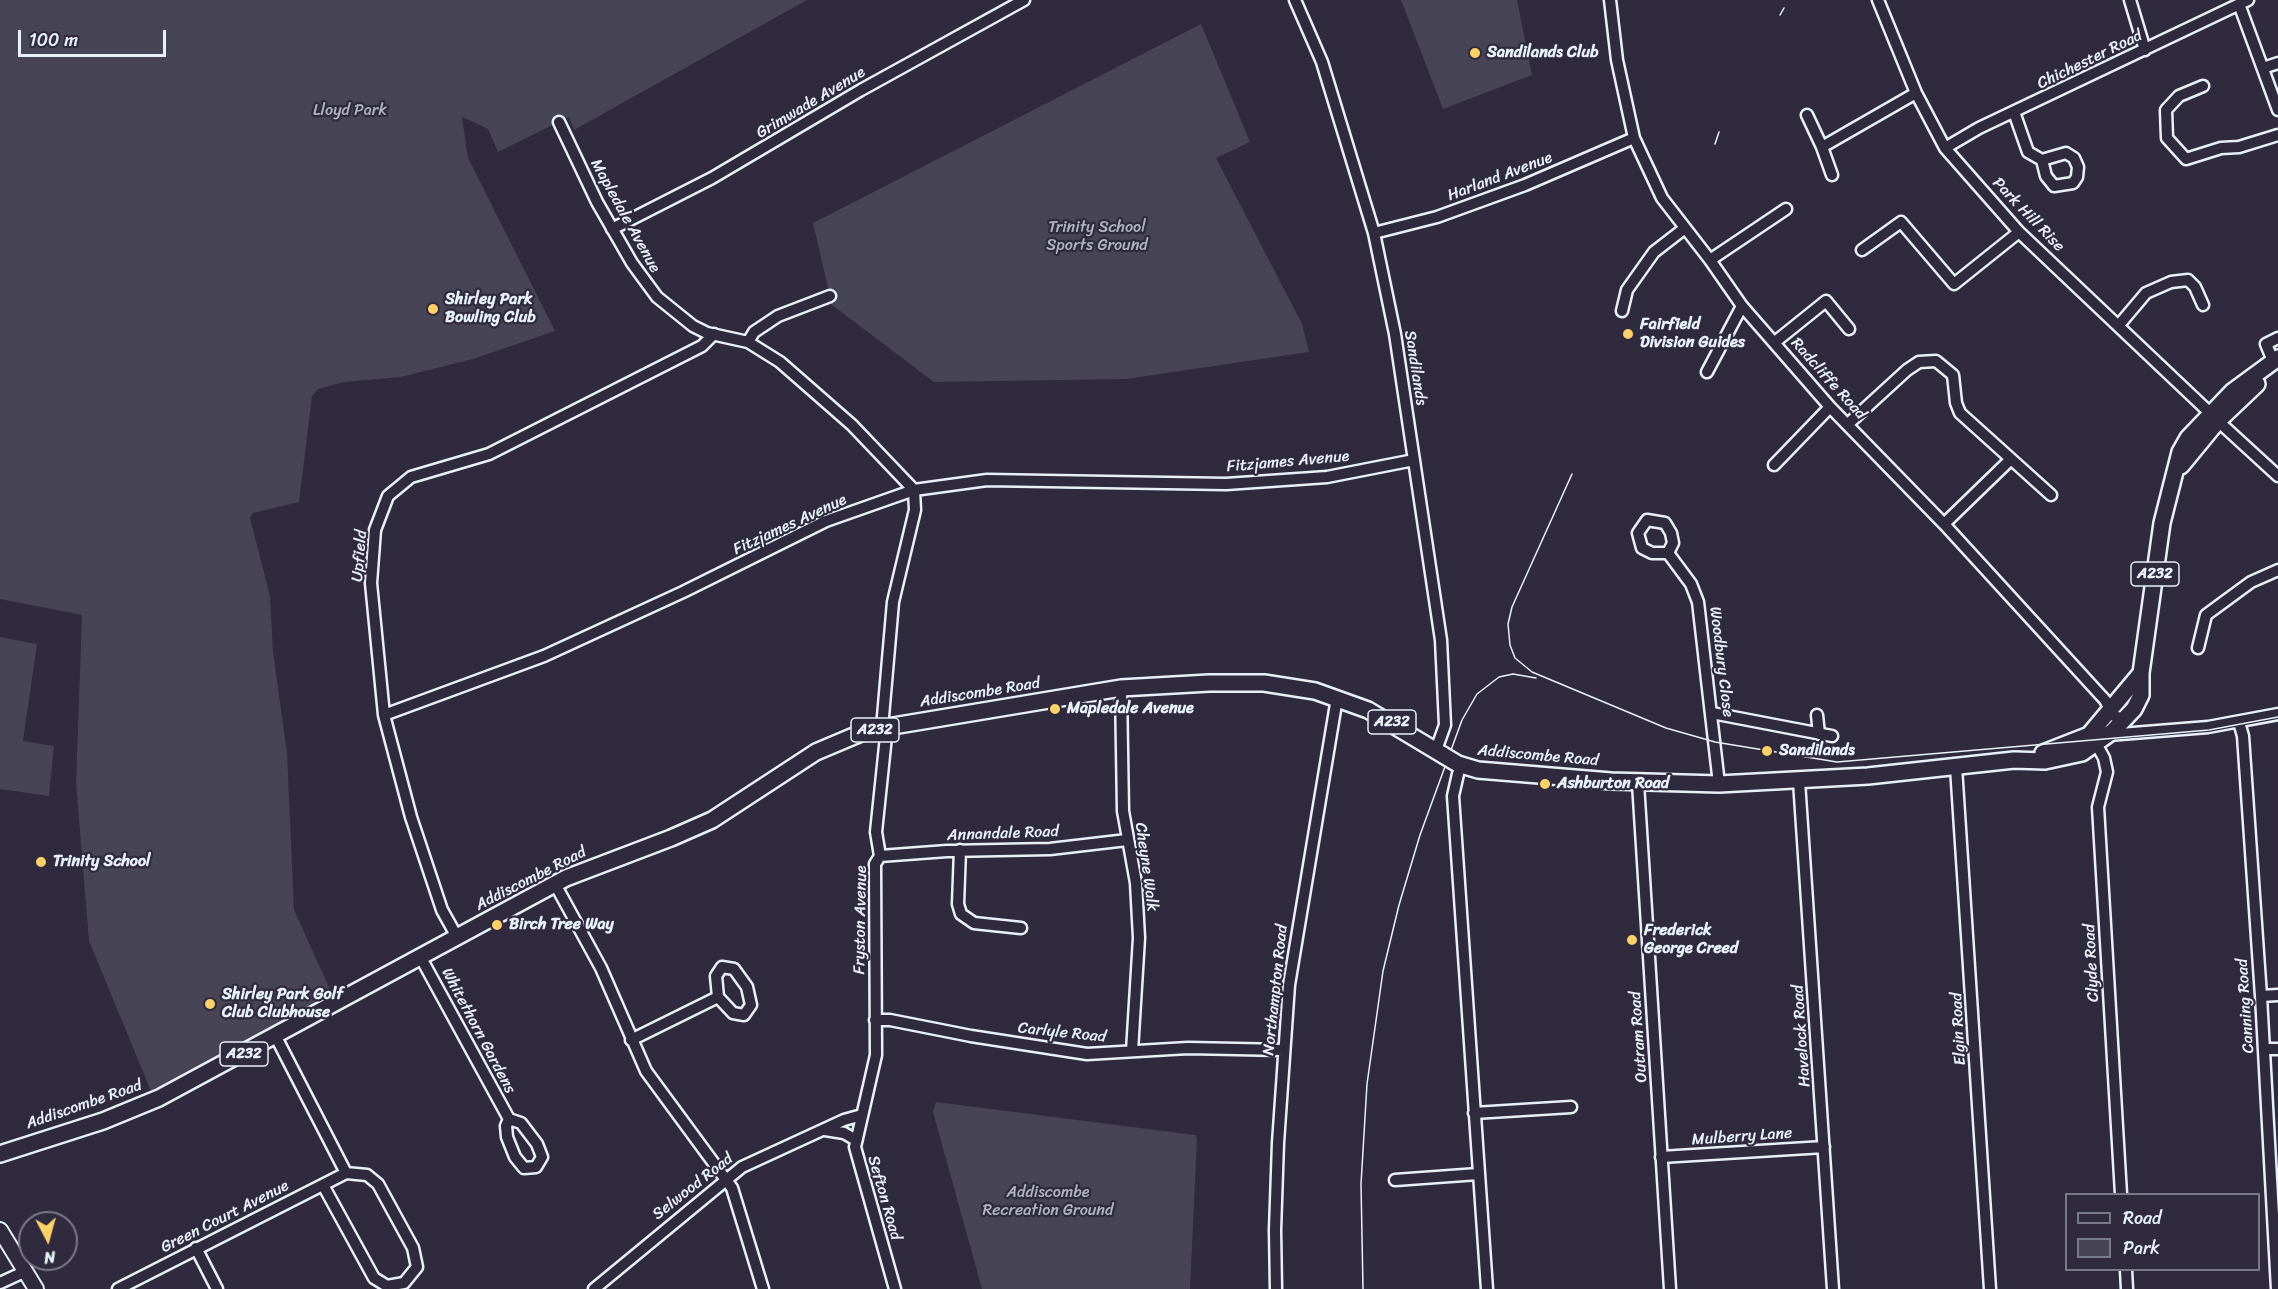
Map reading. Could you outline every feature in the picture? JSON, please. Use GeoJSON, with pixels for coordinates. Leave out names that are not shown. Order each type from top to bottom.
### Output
{"type":"FeatureCollection","features":[{"type":"Feature","properties":{"kind":"highway","name":"A232"},"geometry":{"type":"LineString","coordinates":[[2125,719],[2141,695],[2141,674],[2162,523],[2184,445],[2214,417],[2233,391],[2276,363]]}},
{"type":"Feature","properties":{"kind":"highway","name":"A232"},"geometry":{"type":"LineString","coordinates":[[2110,709],[2141,674]]}},
{"type":"Feature","properties":{"kind":"highway","name":"Addiscombe Road"},"geometry":{"type":"LineString","coordinates":[[0,1154],[139,1107],[276,1037],[555,884],[693,829],[735,806],[816,752],[849,737],[885,727],[1122,688],[1209,683],[1264,683],[1295,687],[1337,698],[1379,715],[1459,765],[1478,770],[1638,783],[1719,784],[1799,781],[2023,760],[2045,761],[2066,757],[2093,740],[2109,735],[2125,719]]}},
{"type":"Feature","properties":{"kind":"highway","name":"Addiscombe Road"},"geometry":{"type":"LineString","coordinates":[[2093,740],[2110,709]]}},
{"type":"Feature","properties":{"kind":"highway","name":"Addiscombe Road"},"geometry":{"type":"LineString","coordinates":[[0,1149],[20,1146]]}},
{"type":"Feature","properties":{"kind":"main road"},"geometry":{"type":"LineString","coordinates":[[0,1230],[18,1258]]}},
{"type":"Feature","properties":{"kind":"main road"},"geometry":{"type":"LineString","coordinates":[[26,1271],[36,1289]]}},
{"type":"Feature","properties":{"kind":"street","name":"Grimwade Avenue"},"geometry":{"type":"LineString","coordinates":[[612,229],[712,178],[861,90],[1024,0]]}},
{"type":"Feature","properties":{"kind":"street","name":"Sandilands"},"geometry":{"type":"LineString","coordinates":[[1295,0],[1322,62],[1374,233],[1395,334],[1441,640],[1446,714],[1439,753]]}},
{"type":"Feature","properties":{"kind":"street","name":"Radcliffe Road"},"geometry":{"type":"LineString","coordinates":[[1610,0],[1617,60],[1634,138],[1662,198],[1742,306],[1830,407],[1944,524],[2114,716],[2125,719]]}},
{"type":"Feature","properties":{"kind":"street","name":"Park Hill Rise"},"geometry":{"type":"LineString","coordinates":[[1878,0],[1916,93],[1945,148],[2019,232],[2278,476]]}},
{"type":"Feature","properties":{"kind":"street"},"geometry":{"type":"LineString","coordinates":[[2130,0],[2145,50]]}},
{"type":"Feature","properties":{"kind":"street"},"geometry":{"type":"LineString","coordinates":[[2244,2],[2263,69],[2278,110]]}},
{"type":"Feature","properties":{"kind":"street","name":"Chichester Road"},"geometry":{"type":"LineString","coordinates":[[1945,148],[2014,112],[2244,2]]}},
{"type":"Feature","properties":{"kind":"street"},"geometry":{"type":"LineString","coordinates":[[2263,69],[2278,63]]}},
{"type":"Feature","properties":{"kind":"street"},"geometry":{"type":"LineString","coordinates":[[2203,86],[2179,96],[2166,110],[2167,138],[2186,159],[2221,148],[2239,147],[2278,135]]}},
{"type":"Feature","properties":{"kind":"street"},"geometry":{"type":"LineString","coordinates":[[1822,147],[1916,93]]}},
{"type":"Feature","properties":{"kind":"street"},"geometry":{"type":"LineString","coordinates":[[2014,112],[2028,152],[2042,160]]}},
{"type":"Feature","properties":{"kind":"street"},"geometry":{"type":"LineString","coordinates":[[1807,115],[1832,175]]}},
{"type":"Feature","properties":{"kind":"street","name":"Mapledale Avenue"},"geometry":{"type":"LineString","coordinates":[[559,122],[612,229],[657,297],[693,326],[714,334],[748,342],[785,366],[844,418],[914,490]]}},
{"type":"Feature","properties":{"kind":"street","name":"Harland Avenue"},"geometry":{"type":"LineString","coordinates":[[1374,233],[1437,217],[1514,189],[1634,138]]}},
{"type":"Feature","properties":{"kind":"street"},"geometry":{"type":"LineString","coordinates":[[1710,260],[1786,209]]}},
{"type":"Feature","properties":{"kind":"street"},"geometry":{"type":"LineString","coordinates":[[1862,250],[1901,222],[1954,284],[2019,232]]}},
{"type":"Feature","properties":{"kind":"street"},"geometry":{"type":"LineString","coordinates":[[1622,311],[1627,290],[1654,252],[1685,228]]}},
{"type":"Feature","properties":{"kind":"street"},"geometry":{"type":"LineString","coordinates":[[2119,326],[2146,292],[2171,282],[2188,280],[2195,287],[2203,305]]}},
{"type":"Feature","properties":{"kind":"street"},"geometry":{"type":"LineString","coordinates":[[748,342],[754,332],[778,316],[830,296]]}},
{"type":"Feature","properties":{"kind":"street"},"geometry":{"type":"LineString","coordinates":[[1775,342],[1826,301],[1849,329]]}},
{"type":"Feature","properties":{"kind":"street"},"geometry":{"type":"LineString","coordinates":[[1707,372],[1742,306]]}},
{"type":"Feature","properties":{"kind":"street","name":"Upfield"},"geometry":{"type":"LineString","coordinates":[[458,937],[442,910],[435,890],[411,817],[384,715],[371,583],[375,530],[388,495],[411,477],[489,454],[702,346],[714,334]]}},
{"type":"Feature","properties":{"kind":"street"},"geometry":{"type":"LineString","coordinates":[[2276,363],[2266,344],[2278,338]]}},
{"type":"Feature","properties":{"kind":"street"},"geometry":{"type":"LineString","coordinates":[[1848,424],[1907,370],[1919,362],[1936,361],[1953,375],[1956,403],[1960,413],[2050,495]]}},
{"type":"Feature","properties":{"kind":"street"},"geometry":{"type":"LineString","coordinates":[[1774,465],[1830,407]]}},
{"type":"Feature","properties":{"kind":"street"},"geometry":{"type":"LineString","coordinates":[[1944,524],[2011,459]]}},
{"type":"Feature","properties":{"kind":"street","name":"Fitzjames Avenue"},"geometry":{"type":"LineString","coordinates":[[384,715],[544,656],[683,592],[826,521],[914,490],[987,480],[1226,484],[1327,477],[1414,460]]}},
{"type":"Feature","properties":{"kind":"street"},"geometry":{"type":"LineString","coordinates":[[885,727],[893,602],[915,510],[914,490]]}},
{"type":"Feature","properties":{"kind":"street","name":"Woodbury Close"},"geometry":{"type":"LineString","coordinates":[[1668,553],[1686,575],[1698,602],[1719,784]]}},
{"type":"Feature","properties":{"kind":"street"},"geometry":{"type":"LineString","coordinates":[[2198,648],[2206,615],[2251,582],[2278,570]]}},
{"type":"Feature","properties":{"kind":"street","name":"Cheyne Walk"},"geometry":{"type":"LineString","coordinates":[[1122,688],[1122,799],[1127,840],[1136,883],[1139,938],[1132,1051]]}},
{"type":"Feature","properties":{"kind":"street","name":"Northampton Road"},"geometry":{"type":"LineString","coordinates":[[1276,1289],[1275,1220],[1284,1050],[1292,964],[1337,698]]}},
{"type":"Feature","properties":{"kind":"street"},"geometry":{"type":"LineString","coordinates":[[1712,713],[1833,736]]}},
{"type":"Feature","properties":{"kind":"street"},"geometry":{"type":"LineString","coordinates":[[2109,735],[2198,728],[2278,714]]}},
{"type":"Feature","properties":{"kind":"street"},"geometry":{"type":"LineString","coordinates":[[1817,715],[1818,734]]}},
{"type":"Feature","properties":{"kind":"street","name":"Canning Road"},"geometry":{"type":"LineString","coordinates":[[2239,722],[2243,736],[2261,996],[2277,1289]]}},
{"type":"Feature","properties":{"kind":"street","name":"Fryston Avenue"},"geometry":{"type":"LineString","coordinates":[[862,1115],[875,1066],[874,868],[880,856],[877,825],[885,727]]}},
{"type":"Feature","properties":{"kind":"street","name":"Clyde Road"},"geometry":{"type":"LineString","coordinates":[[2093,740],[2107,772],[2098,807],[2121,1193]]}},
{"type":"Feature","properties":{"kind":"street"},"geometry":{"type":"LineString","coordinates":[[1459,765],[1453,796],[1487,1289]]}},
{"type":"Feature","properties":{"kind":"street","name":"Elgin Road"},"geometry":{"type":"LineString","coordinates":[[1956,767],[1990,1289]]}},
{"type":"Feature","properties":{"kind":"street","name":"Havelock Road"},"geometry":{"type":"LineString","coordinates":[[1799,781],[1833,1289]]}},
{"type":"Feature","properties":{"kind":"street","name":"Outram Road"},"geometry":{"type":"LineString","coordinates":[[1638,783],[1670,1289]]}},
{"type":"Feature","properties":{"kind":"street","name":"Annandale Road"},"geometry":{"type":"LineString","coordinates":[[880,856],[960,850],[1050,849],[1127,840]]}},
{"type":"Feature","properties":{"kind":"street"},"geometry":{"type":"LineString","coordinates":[[960,850],[958,904],[961,914],[974,923],[1022,928]]}},
{"type":"Feature","properties":{"kind":"street"},"geometry":{"type":"LineString","coordinates":[[555,884],[601,968],[631,1040],[661,1094],[726,1178],[740,1206],[763,1289]]}},
{"type":"Feature","properties":{"kind":"street","name":"Whitethorn Gardens"},"geometry":{"type":"LineString","coordinates":[[421,958],[509,1119],[521,1123],[537,1144],[542,1156],[536,1167],[526,1169],[515,1157],[507,1137],[506,1126],[509,1119]]}},
{"type":"Feature","properties":{"kind":"street"},"geometry":{"type":"LineString","coordinates":[[722,967],[729,967],[741,977],[751,1005],[747,1013],[737,1015],[726,1008],[718,997],[716,972],[722,967]]}},
{"type":"Feature","properties":{"kind":"street"},"geometry":{"type":"LineString","coordinates":[[2261,996],[2278,994]]}},
{"type":"Feature","properties":{"kind":"street"},"geometry":{"type":"LineString","coordinates":[[631,1040],[718,997]]}},
{"type":"Feature","properties":{"kind":"street","name":"Carlyle Road"},"geometry":{"type":"LineString","coordinates":[[875,1020],[890,1020],[1070,1052],[1101,1054],[1188,1048],[1284,1050]]}},
{"type":"Feature","properties":{"kind":"street"},"geometry":{"type":"LineString","coordinates":[[276,1037],[346,1173],[367,1175],[378,1184],[409,1240],[417,1262],[414,1272],[404,1283],[387,1286],[374,1278],[323,1185]]}},
{"type":"Feature","properties":{"kind":"street"},"geometry":{"type":"LineString","coordinates":[[2264,1049],[2278,1048]]}},
{"type":"Feature","properties":{"kind":"street"},"geometry":{"type":"LineString","coordinates":[[1474,1113],[1571,1107]]}},
{"type":"Feature","properties":{"kind":"street","name":"Selwood Road"},"geometry":{"type":"LineString","coordinates":[[594,1289],[726,1178],[754,1160],[844,1120],[862,1115]]}},
{"type":"Feature","properties":{"kind":"street","name":"Sefton Road"},"geometry":{"type":"LineString","coordinates":[[862,1115],[856,1140],[857,1159],[894,1289]]}},
{"type":"Feature","properties":{"kind":"street"},"geometry":{"type":"LineString","coordinates":[[824,1130],[844,1133],[856,1140]]}},
{"type":"Feature","properties":{"kind":"street","name":"Mulberry Lane"},"geometry":{"type":"LineString","coordinates":[[1661,1157],[1824,1147]]}},
{"type":"Feature","properties":{"kind":"street","name":"Green Court Avenue"},"geometry":{"type":"LineString","coordinates":[[118,1289],[346,1173]]}},
{"type":"Feature","properties":{"kind":"street"},"geometry":{"type":"LineString","coordinates":[[1395,1180],[1478,1174]]}},
{"type":"Feature","properties":{"kind":"street"},"geometry":{"type":"LineString","coordinates":[[196,1248],[217,1289]]}},
{"type":"Feature","properties":{"kind":"street"},"geometry":{"type":"LineString","coordinates":[[0,1283],[26,1271]]}},
{"type":"Feature","properties":{"kind":"street"},"geometry":{"type":"LineString","coordinates":[[2126,1271],[2127,1289]]}},
{"type":"Feature","properties":{"kind":"green space","name":"Lloyd Park"},"geometry":{"type":"Polygon","coordinates":[[[0,0],[807,0],[574,130],[569,117],[498,152],[488,129],[462,117],[468,158],[555,331],[473,359],[401,377],[344,382],[318,389],[312,396],[299,502],[253,513],[250,518],[270,596],[273,652],[287,753],[294,910],[333,996],[151,1091],[89,941],[76,783],[82,615],[0,599],[0,0]]]}},
{"type":"Feature","properties":{"kind":"green space","name":"Sandilands Club"},"geometry":{"type":"Polygon","coordinates":[[[1401,0],[1517,0],[1532,75],[1443,109],[1401,0]]]}},
{"type":"Feature","properties":{"kind":"green space","name":"Trinity School Sports Ground"},"geometry":{"type":"Polygon","coordinates":[[[1201,24],[1250,142],[1216,158],[1302,324],[1309,352],[1126,379],[934,382],[832,305],[813,223],[1201,24]]]}},
{"type":"Feature","properties":{"kind":"green space"},"geometry":{"type":"Polygon","coordinates":[[[0,637],[37,644],[23,741],[54,746],[49,796],[0,789],[0,637]]]}},
{"type":"Feature","properties":{"kind":"green space","name":"Addiscombe Recreation Ground"},"geometry":{"type":"Polygon","coordinates":[[[936,1102],[1195,1135],[1197,1138],[1190,1289],[982,1289],[933,1112],[936,1102]]]}},
{"type":"Feature","properties":{"kind":"tram line"},"geometry":{"type":"LineString","coordinates":[[1780,15],[1784,8]]}},
{"type":"Feature","properties":{"kind":"tram line"},"geometry":{"type":"LineString","coordinates":[[1715,144],[1719,132]]}},
{"type":"Feature","properties":{"kind":"tram line"},"geometry":{"type":"LineString","coordinates":[[1572,474],[1512,607],[1508,624],[1510,645],[1515,658],[1532,672],[1666,728],[1715,742],[1837,762],[2209,730],[2278,717]]}},
{"type":"Feature","properties":{"kind":"tram line"},"geometry":{"type":"LineString","coordinates":[[1363,1289],[1361,1184],[1367,1084],[1383,971],[1399,905],[1420,835],[1462,720],[1477,694],[1499,677],[1513,674],[1536,678]]}},
{"type":"Feature","properties":{"kind":"place","name":"Sandilands Club"},"geometry":{"type":"Point","coordinates":[1475,53]}},
{"type":"Feature","properties":{"kind":"place","name":"Shirley Park Bowling Club"},"geometry":{"type":"Point","coordinates":[433,309]}},
{"type":"Feature","properties":{"kind":"place","name":"Fairfield Division Guides"},"geometry":{"type":"Point","coordinates":[1628,334]}},
{"type":"Feature","properties":{"kind":"place","name":"Mapledale Avenue"},"geometry":{"type":"Point","coordinates":[1055,709]}},
{"type":"Feature","properties":{"kind":"place","name":"Sandilands"},"geometry":{"type":"Point","coordinates":[1767,751]}},
{"type":"Feature","properties":{"kind":"place","name":"Ashburton Road"},"geometry":{"type":"Point","coordinates":[1545,784]}},
{"type":"Feature","properties":{"kind":"place","name":"Trinity School"},"geometry":{"type":"Point","coordinates":[41,862]}},
{"type":"Feature","properties":{"kind":"place","name":"Birch Tree Way"},"geometry":{"type":"Point","coordinates":[497,925]}},
{"type":"Feature","properties":{"kind":"place","name":"Frederick George Creed"},"geometry":{"type":"Point","coordinates":[1632,940]}},
{"type":"Feature","properties":{"kind":"place","name":"Shirley Park Golf Club Clubhouse"},"geometry":{"type":"Point","coordinates":[210,1004]}}]}
